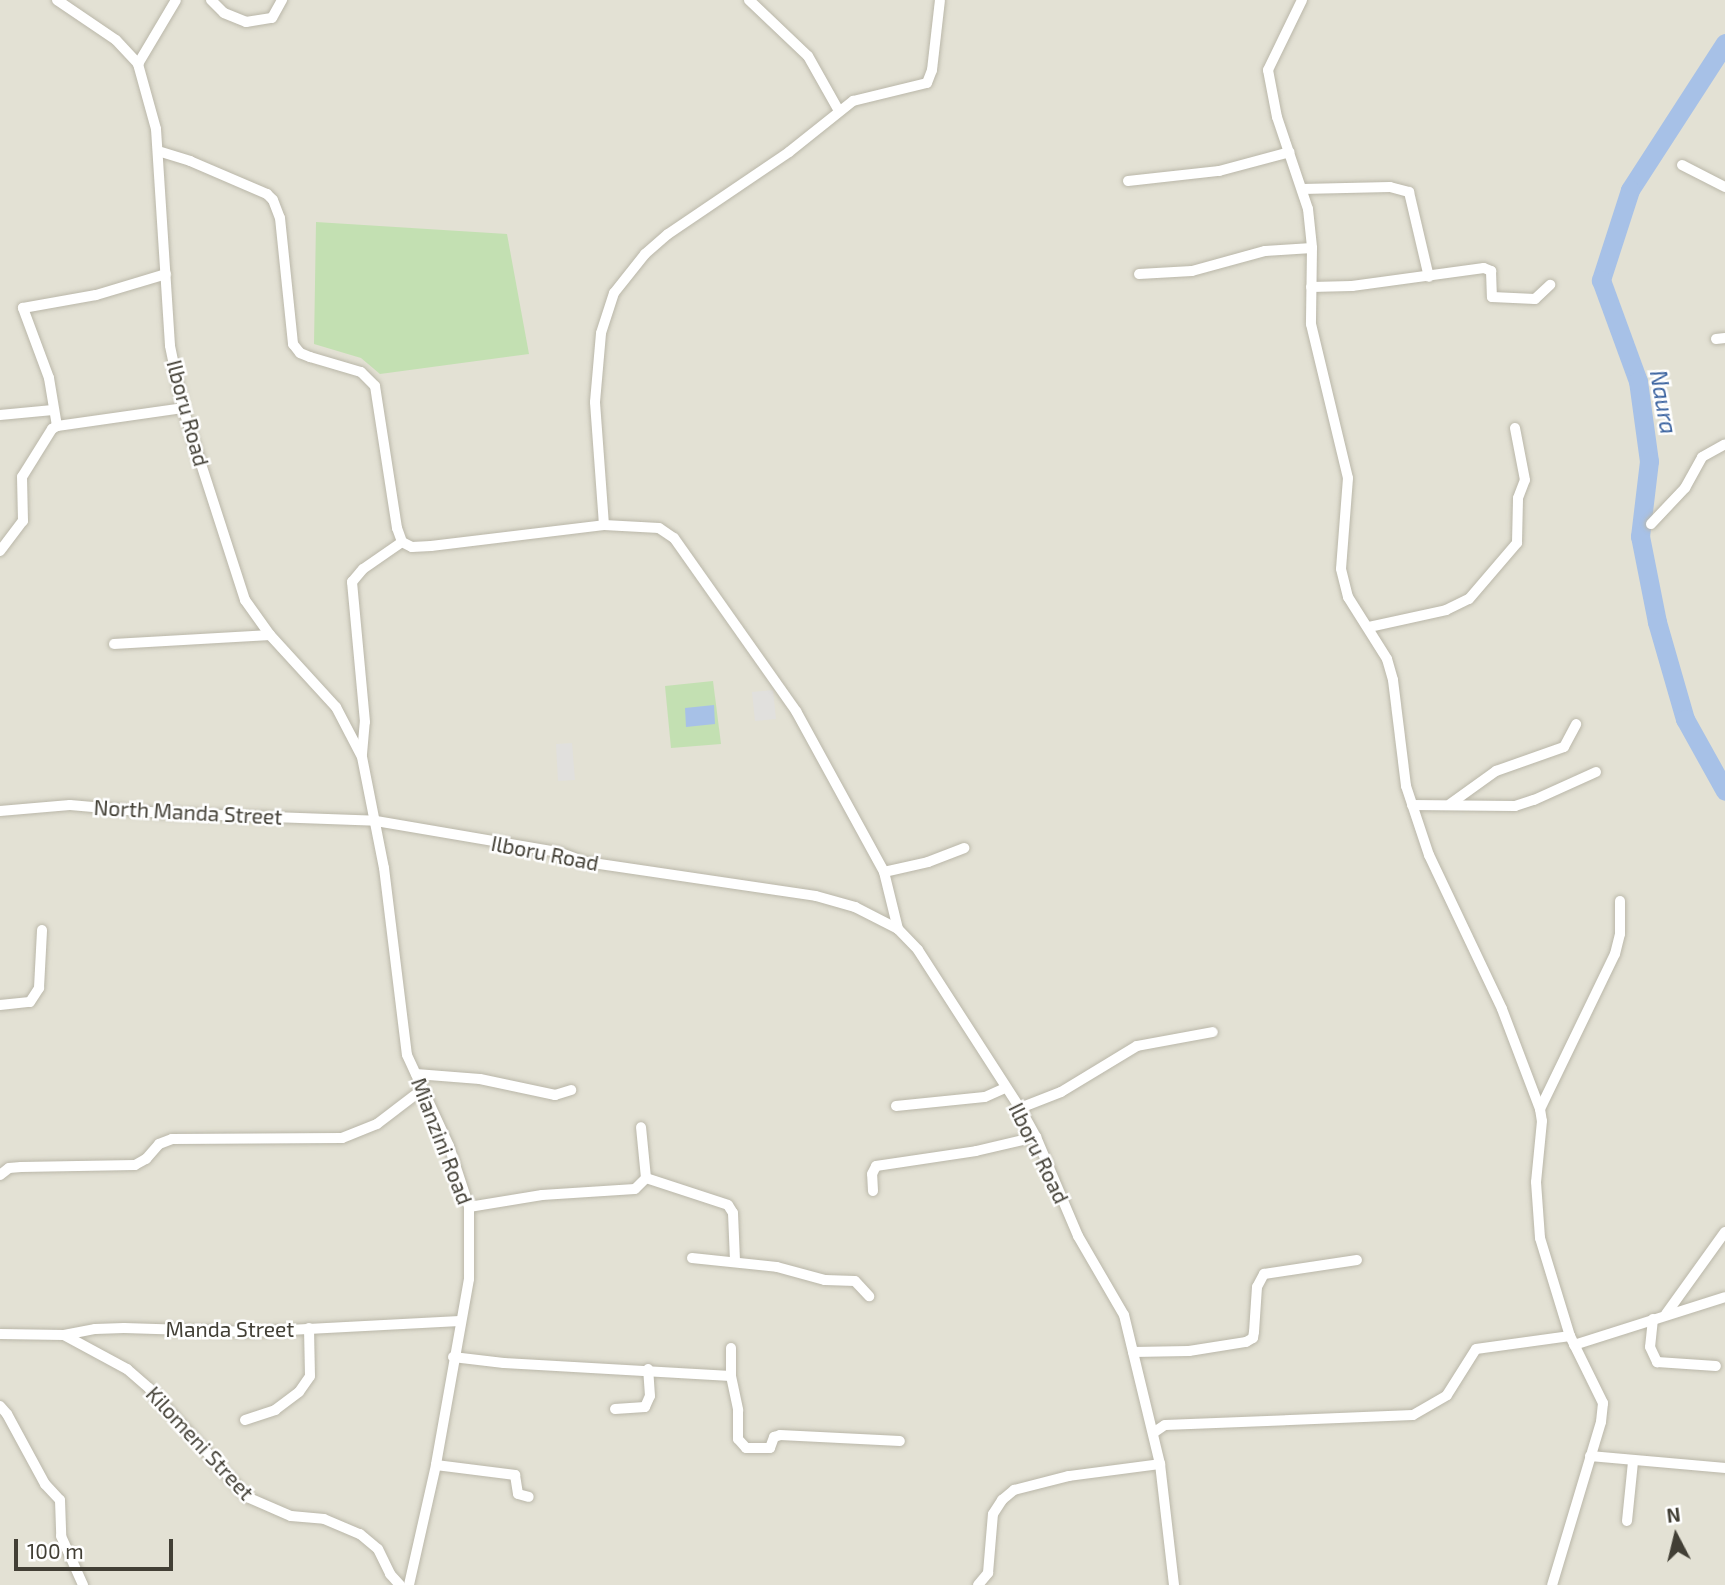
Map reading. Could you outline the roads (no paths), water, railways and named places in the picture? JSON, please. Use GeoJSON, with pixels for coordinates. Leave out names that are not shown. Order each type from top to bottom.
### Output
{"type":"FeatureCollection","features":[{"type":"Feature","properties":{"kind":"street","name":"Ilboru Road"},"geometry":{"type":"LineString","coordinates":[[57,0],[116,40],[138,64],[156,129],[170,346],[183,408],[245,600],[270,635],[336,707],[362,757],[376,821],[558,852],[586,862],[816,896],[855,907],[898,929],[918,950],[1020,1108],[1036,1137],[1078,1237],[1124,1315],[1160,1464],[1174,1585]]}},
{"type":"Feature","properties":{"kind":"street"},"geometry":{"type":"LineString","coordinates":[[138,64],[176,0]]}},
{"type":"Feature","properties":{"kind":"street"},"geometry":{"type":"LineString","coordinates":[[211,0],[224,13],[246,22],[272,18],[282,0]]}},
{"type":"Feature","properties":{"kind":"street"},"geometry":{"type":"LineString","coordinates":[[749,0],[807,56],[839,111]]}},
{"type":"Feature","properties":{"kind":"street"},"geometry":{"type":"LineString","coordinates":[[604,525],[594,402],[601,333],[614,293],[628,272],[668,234],[789,152],[839,111],[868,95],[927,83],[932,70],[940,0]]}},
{"type":"Feature","properties":{"kind":"street"},"geometry":{"type":"LineString","coordinates":[[1304,2],[1268,70],[1277,117],[1308,209],[1312,248],[1313,336],[1348,478],[1340,569],[1348,597],[1369,626],[1387,659],[1393,680],[1406,786],[1429,855],[1502,1009],[1540,1109],[1542,1121],[1536,1182],[1541,1238],[1572,1340],[1603,1404],[1601,1422],[1552,1585]]}},
{"type":"Feature","properties":{"kind":"street"},"geometry":{"type":"LineString","coordinates":[[158,151],[190,161],[267,194],[272,200],[280,218],[293,344],[300,353],[361,372],[374,386],[397,528],[402,542],[412,547],[431,546],[604,525],[659,528],[674,538],[796,711],[884,872],[898,929]]}},
{"type":"Feature","properties":{"kind":"street"},"geometry":{"type":"LineString","coordinates":[[1128,181],[1219,171],[1290,152]]}},
{"type":"Feature","properties":{"kind":"street"},"geometry":{"type":"LineString","coordinates":[[1682,165],[1725,187]]}},
{"type":"Feature","properties":{"kind":"street"},"geometry":{"type":"LineString","coordinates":[[1302,189],[1390,187],[1409,192],[1429,277]]}},
{"type":"Feature","properties":{"kind":"street"},"geometry":{"type":"LineString","coordinates":[[1139,274],[1192,271],[1265,251],[1312,248]]}},
{"type":"Feature","properties":{"kind":"street"},"geometry":{"type":"LineString","coordinates":[[1311,287],[1352,286],[1488,268],[1491,275],[1490,294],[1496,297],[1535,299],[1550,285]]}},
{"type":"Feature","properties":{"kind":"street"},"geometry":{"type":"LineString","coordinates":[[57,426],[49,378],[23,308],[96,295],[166,274]]}},
{"type":"Feature","properties":{"kind":"street"},"geometry":{"type":"LineString","coordinates":[[0,551],[23,521],[22,477],[57,426],[183,408]]}},
{"type":"Feature","properties":{"kind":"street"},"geometry":{"type":"LineString","coordinates":[[0,415],[53,410]]}},
{"type":"Feature","properties":{"kind":"street"},"geometry":{"type":"LineString","coordinates":[[1369,626],[1446,610],[1469,599],[1517,542],[1518,498],[1525,480],[1515,428]]}},
{"type":"Feature","properties":{"kind":"street"},"geometry":{"type":"LineString","coordinates":[[1651,524],[1685,488],[1702,457],[1725,444]]}},
{"type":"Feature","properties":{"kind":"street"},"geometry":{"type":"LineString","coordinates":[[362,757],[365,722],[351,589],[354,576],[402,542]]}},
{"type":"Feature","properties":{"kind":"street"},"geometry":{"type":"LineString","coordinates":[[114,644],[270,635]]}},
{"type":"Feature","properties":{"kind":"street"},"geometry":{"type":"LineString","coordinates":[[1450,804],[1496,771],[1552,754],[1564,747],[1576,723]]}},
{"type":"Feature","properties":{"kind":"street"},"geometry":{"type":"LineString","coordinates":[[1412,805],[1450,804],[1488,808],[1515,806],[1596,772]]}},
{"type":"Feature","properties":{"kind":"street","name":"North Manda Street"},"geometry":{"type":"LineString","coordinates":[[0,811],[70,805],[162,813],[376,821]]}},
{"type":"Feature","properties":{"kind":"street","name":"Mianzini Road"},"geometry":{"type":"LineString","coordinates":[[376,821],[407,1055],[460,1177],[469,1207],[470,1279],[453,1357],[436,1465],[410,1585]]}},
{"type":"Feature","properties":{"kind":"street"},"geometry":{"type":"LineString","coordinates":[[884,872],[928,862],[964,848]]}},
{"type":"Feature","properties":{"kind":"street"},"geometry":{"type":"LineString","coordinates":[[1540,1109],[1615,954],[1620,934],[1620,901]]}},
{"type":"Feature","properties":{"kind":"street"},"geometry":{"type":"LineString","coordinates":[[0,1004],[30,1002],[39,989],[42,930]]}},
{"type":"Feature","properties":{"kind":"street"},"geometry":{"type":"LineString","coordinates":[[1020,1108],[1061,1092],[1137,1046],[1213,1032]]}},
{"type":"Feature","properties":{"kind":"street"},"geometry":{"type":"LineString","coordinates":[[416,1074],[480,1079],[555,1095],[571,1090]]}},
{"type":"Feature","properties":{"kind":"street"},"geometry":{"type":"LineString","coordinates":[[896,1106],[985,1097],[1005,1088]]}},
{"type":"Feature","properties":{"kind":"street"},"geometry":{"type":"LineString","coordinates":[[0,1175],[9,1168],[21,1167],[135,1165],[146,1159],[159,1144],[172,1139],[342,1138],[377,1124],[423,1089]]}},
{"type":"Feature","properties":{"kind":"street"},"geometry":{"type":"LineString","coordinates":[[640,1127],[646,1178]]}},
{"type":"Feature","properties":{"kind":"street"},"geometry":{"type":"LineString","coordinates":[[873,1191],[872,1174],[876,1166],[976,1151],[1036,1137]]}},
{"type":"Feature","properties":{"kind":"street"},"geometry":{"type":"LineString","coordinates":[[469,1207],[542,1195],[635,1189],[646,1178]]}},
{"type":"Feature","properties":{"kind":"street"},"geometry":{"type":"LineString","coordinates":[[646,1178],[728,1205],[733,1213],[735,1261]]}},
{"type":"Feature","properties":{"kind":"street"},"geometry":{"type":"LineString","coordinates":[[1666,1314],[1725,1232]]}},
{"type":"Feature","properties":{"kind":"street"},"geometry":{"type":"LineString","coordinates":[[692,1258],[776,1267],[825,1280],[855,1280],[869,1296]]}},
{"type":"Feature","properties":{"kind":"street"},"geometry":{"type":"LineString","coordinates":[[1133,1352],[1189,1351],[1246,1342],[1253,1338],[1257,1287],[1265,1274],[1357,1260]]}},
{"type":"Feature","properties":{"kind":"street"},"geometry":{"type":"LineString","coordinates":[[1153,1433],[1165,1425],[1413,1415],[1447,1395],[1476,1349],[1572,1340],[1725,1297]]}},
{"type":"Feature","properties":{"kind":"street"},"geometry":{"type":"LineString","coordinates":[[1653,1319],[1650,1347],[1657,1362],[1716,1366]]}},
{"type":"Feature","properties":{"kind":"street","name":"Manda Street"},"geometry":{"type":"LineString","coordinates":[[0,1334],[64,1335],[95,1329],[251,1332],[460,1321]]}},
{"type":"Feature","properties":{"kind":"street"},"geometry":{"type":"LineString","coordinates":[[245,1420],[275,1410],[299,1392],[310,1376],[309,1328]]}},
{"type":"Feature","properties":{"kind":"street","name":"Kilomeni Street"},"geometry":{"type":"LineString","coordinates":[[64,1335],[127,1369],[149,1388],[247,1497],[291,1516],[324,1519],[360,1534],[378,1549],[390,1574],[400,1585]]}},
{"type":"Feature","properties":{"kind":"street"},"geometry":{"type":"LineString","coordinates":[[731,1349],[731,1376],[738,1410],[738,1439],[746,1448],[770,1448],[774,1437],[780,1435],[900,1441]]}},
{"type":"Feature","properties":{"kind":"street"},"geometry":{"type":"LineString","coordinates":[[453,1357],[504,1363],[649,1369],[731,1376]]}},
{"type":"Feature","properties":{"kind":"street"},"geometry":{"type":"LineString","coordinates":[[615,1409],[645,1407],[649,1403],[649,1369]]}},
{"type":"Feature","properties":{"kind":"street"},"geometry":{"type":"LineString","coordinates":[[0,1406],[7,1413],[45,1484],[60,1500],[61,1536],[83,1585]]}},
{"type":"Feature","properties":{"kind":"street"},"geometry":{"type":"LineString","coordinates":[[1590,1456],[1633,1462],[1725,1468]]}},
{"type":"Feature","properties":{"kind":"street"},"geometry":{"type":"LineString","coordinates":[[1627,1521],[1633,1462]]}},
{"type":"Feature","properties":{"kind":"street"},"geometry":{"type":"LineString","coordinates":[[978,1585],[988,1573],[993,1514],[1002,1500],[1014,1490],[1069,1476],[1160,1464]]}},
{"type":"Feature","properties":{"kind":"street"},"geometry":{"type":"LineString","coordinates":[[436,1465],[515,1475],[518,1494],[529,1497]]}},
{"type":"Feature","properties":{"kind":"water"},"geometry":{"type":"Polygon","coordinates":[[[714,705],[715,724],[686,727],[685,708],[714,705]]]}},
{"type":"Feature","properties":{"kind":"waterway","name":"Naura"},"geometry":{"type":"LineString","coordinates":[[1725,43],[1630,190],[1601,280],[1638,381],[1649,461],[1640,536],[1657,622],[1685,719],[1725,791]]}}]}
